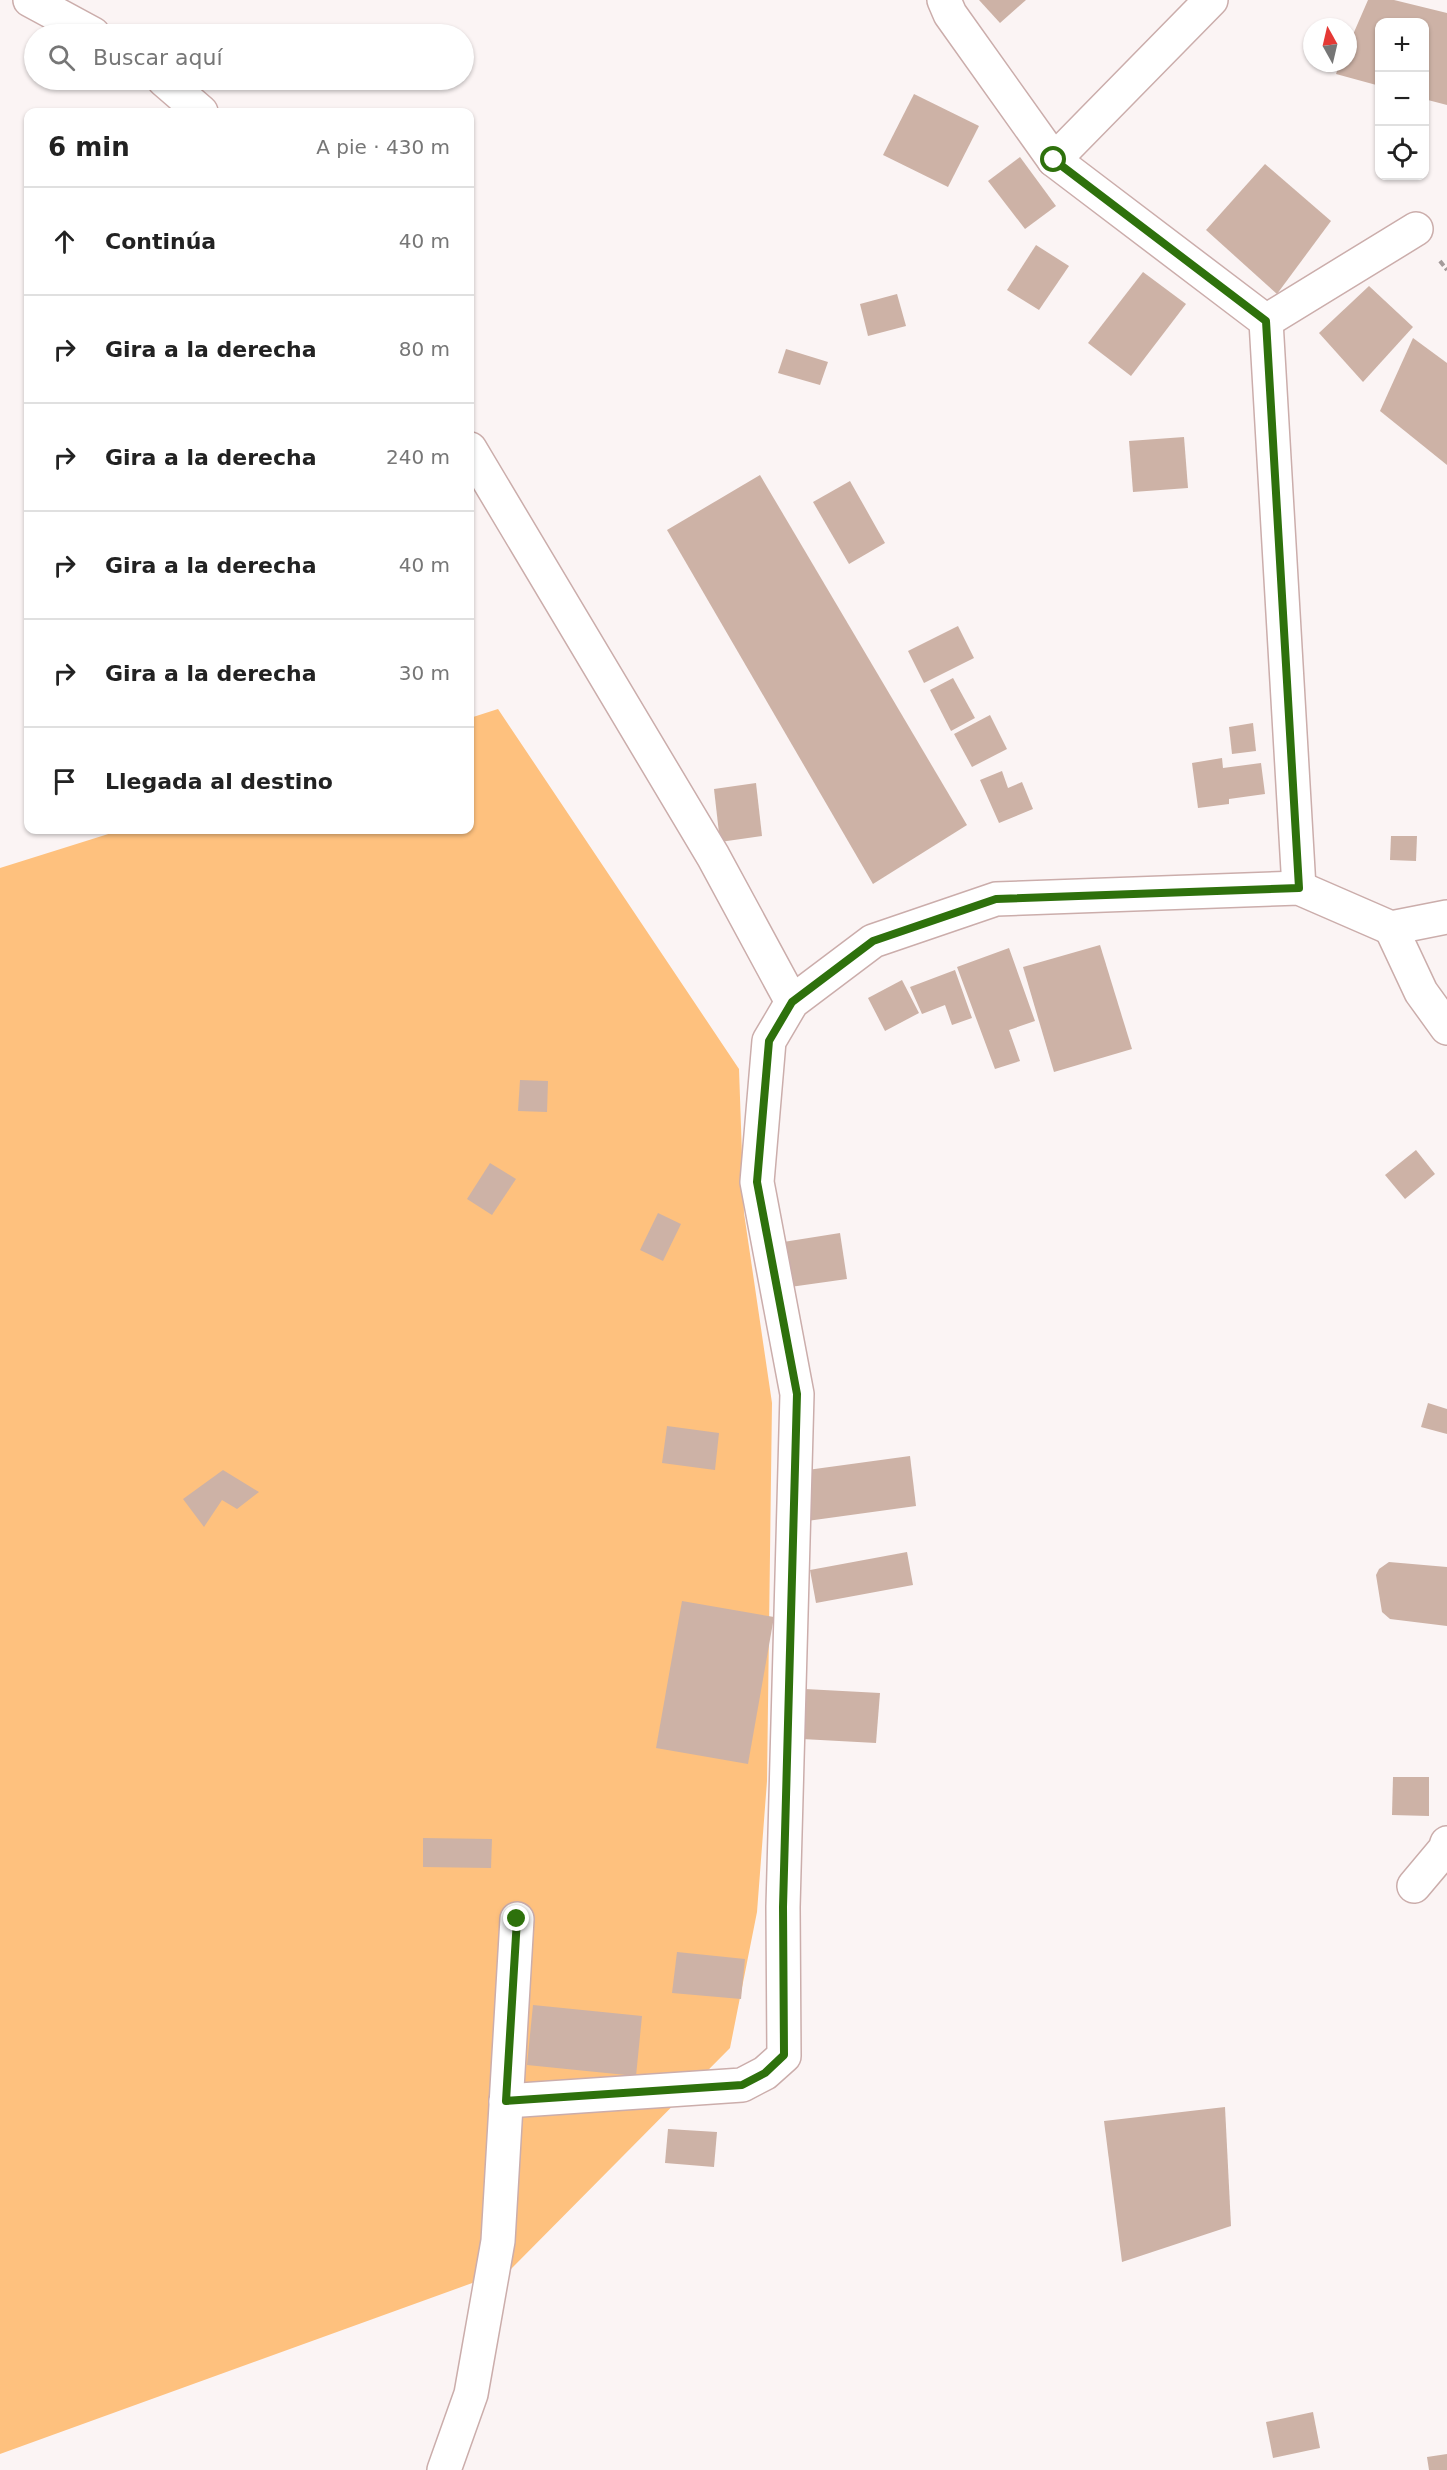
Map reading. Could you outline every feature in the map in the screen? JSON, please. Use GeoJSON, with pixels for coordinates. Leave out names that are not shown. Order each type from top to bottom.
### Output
{"type":"FeatureCollection","features":[{"type":"Feature","properties":{"kind":"street"},"geometry":{"type":"LineString","coordinates":[[30,0],[74,24]]}},
{"type":"Feature","properties":{"kind":"street"},"geometry":{"type":"LineString","coordinates":[[944,0],[950,14],[1054,160],[1266,321],[1299,888]]}},
{"type":"Feature","properties":{"kind":"street"},"geometry":{"type":"LineString","coordinates":[[1054,160],[1211,0]]}},
{"type":"Feature","properties":{"kind":"street"},"geometry":{"type":"LineString","coordinates":[[176,90],[196,108]]}},
{"type":"Feature","properties":{"kind":"street"},"geometry":{"type":"LineString","coordinates":[[1266,321],[1416,229]]}},
{"type":"Feature","properties":{"kind":"street"},"geometry":{"type":"LineString","coordinates":[[474,456],[713,856],[792,1002]]}},
{"type":"Feature","properties":{"kind":"street"},"geometry":{"type":"LineString","coordinates":[[506,2101],[742,2085],[765,2073],[784,2055],[783,1907],[797,1394],[757,1182],[769,1041],[792,1002],[873,941],[996,899],[1299,888],[1391,928],[1447,917]]}},
{"type":"Feature","properties":{"kind":"street"},"geometry":{"type":"LineString","coordinates":[[1391,928],[1421,992],[1447,1028]]}},
{"type":"Feature","properties":{"kind":"street"},"geometry":{"type":"LineString","coordinates":[[1414,1886],[1445,1849],[1447,1843]]}},
{"type":"Feature","properties":{"kind":"street"},"geometry":{"type":"LineString","coordinates":[[444,2470],[471,2394],[496,2253],[517,1919]]}},
{"type":"Feature","properties":{"kind":"shaded area"},"geometry":{"type":"Polygon","coordinates":[[[498,709],[739,1069],[744,1213],[772,1403],[767,1781],[757,1912],[730,2048],[511,2269],[0,2454],[0,868],[108,834],[474,834],[474,717],[498,709]]]}},
{"type":"Feature","properties":{"kind":"building"},"geometry":{"type":"Polygon","coordinates":[[[979,0],[1026,0],[1000,23],[979,0]]]}},
{"type":"Feature","properties":{"kind":"building"},"geometry":{"type":"Polygon","coordinates":[[[1368,0],[1394,0],[1447,13],[1447,105],[1429,100],[1429,18],[1375,18],[1375,85],[1336,74],[1337,72],[1357,72],[1357,25],[1368,0]]]}},
{"type":"Feature","properties":{"kind":"building"},"geometry":{"type":"Polygon","coordinates":[[[914,94],[979,126],[948,187],[883,155],[914,94]]]}},
{"type":"Feature","properties":{"kind":"building"},"geometry":{"type":"Polygon","coordinates":[[[1020,157],[1056,206],[1025,229],[988,181],[1020,157]]]}},
{"type":"Feature","properties":{"kind":"building"},"geometry":{"type":"Polygon","coordinates":[[[1265,164],[1331,221],[1277,294],[1206,230],[1265,164]]]}},
{"type":"Feature","properties":{"kind":"building"},"geometry":{"type":"Polygon","coordinates":[[[1036,245],[1069,266],[1039,310],[1007,290],[1036,245]]]}},
{"type":"Feature","properties":{"kind":"building"},"geometry":{"type":"Polygon","coordinates":[[[1143,272],[1186,304],[1131,376],[1088,343],[1143,272]]]}},
{"type":"Feature","properties":{"kind":"building"},"geometry":{"type":"Polygon","coordinates":[[[1369,286],[1413,327],[1363,382],[1319,333],[1369,286]]]}},
{"type":"Feature","properties":{"kind":"building"},"geometry":{"type":"Polygon","coordinates":[[[897,294],[906,326],[868,336],[860,304],[897,294]]]}},
{"type":"Feature","properties":{"kind":"building"},"geometry":{"type":"Polygon","coordinates":[[[1413,338],[1447,363],[1447,465],[1380,411],[1413,338]]]}},
{"type":"Feature","properties":{"kind":"building"},"geometry":{"type":"Polygon","coordinates":[[[786,349],[828,362],[820,385],[778,373],[786,349]]]}},
{"type":"Feature","properties":{"kind":"building"},"geometry":{"type":"Polygon","coordinates":[[[1184,437],[1188,488],[1133,492],[1129,441],[1184,437]]]}},
{"type":"Feature","properties":{"kind":"building"},"geometry":{"type":"Polygon","coordinates":[[[760,475],[967,825],[873,884],[667,530],[760,475]]]}},
{"type":"Feature","properties":{"kind":"building"},"geometry":{"type":"Polygon","coordinates":[[[850,481],[885,543],[849,564],[813,502],[850,481]]]}},
{"type":"Feature","properties":{"kind":"building"},"geometry":{"type":"Polygon","coordinates":[[[958,626],[974,658],[924,683],[908,651],[958,626]]]}},
{"type":"Feature","properties":{"kind":"building"},"geometry":{"type":"Polygon","coordinates":[[[953,678],[975,718],[951,731],[930,690],[953,678]]]}},
{"type":"Feature","properties":{"kind":"building"},"geometry":{"type":"Polygon","coordinates":[[[990,715],[1007,749],[972,767],[954,734],[990,715]]]}},
{"type":"Feature","properties":{"kind":"building"},"geometry":{"type":"Polygon","coordinates":[[[1253,723],[1256,751],[1232,754],[1229,727],[1253,723]]]}},
{"type":"Feature","properties":{"kind":"building"},"geometry":{"type":"Polygon","coordinates":[[[1222,758],[1223,768],[1261,763],[1265,794],[1229,799],[1229,804],[1198,808],[1192,763],[1222,758]]]}},
{"type":"Feature","properties":{"kind":"building"},"geometry":{"type":"Polygon","coordinates":[[[1002,771],[1008,788],[1022,782],[1033,809],[999,823],[980,780],[1002,771]]]}},
{"type":"Feature","properties":{"kind":"building"},"geometry":{"type":"Polygon","coordinates":[[[756,783],[762,836],[720,842],[714,789],[756,783]]]}},
{"type":"Feature","properties":{"kind":"building"},"geometry":{"type":"Polygon","coordinates":[[[1391,836],[1417,836],[1416,861],[1390,860],[1391,836]]]}},
{"type":"Feature","properties":{"kind":"building"},"geometry":{"type":"Polygon","coordinates":[[[1100,945],[1132,1049],[1054,1072],[1023,967],[1100,945]]]}},
{"type":"Feature","properties":{"kind":"building"},"geometry":{"type":"Polygon","coordinates":[[[1009,948],[1035,1021],[1009,1030],[1020,1061],[995,1069],[957,967],[1009,948]]]}},
{"type":"Feature","properties":{"kind":"building"},"geometry":{"type":"Polygon","coordinates":[[[955,970],[972,1018],[952,1025],[945,1005],[922,1014],[910,987],[955,970]]]}},
{"type":"Feature","properties":{"kind":"building"},"geometry":{"type":"Polygon","coordinates":[[[902,980],[919,1013],[885,1031],[868,998],[902,980]]]}},
{"type":"Feature","properties":{"kind":"building"},"geometry":{"type":"Polygon","coordinates":[[[520,1080],[548,1081],[547,1112],[518,1111],[520,1080]]]}},
{"type":"Feature","properties":{"kind":"building"},"geometry":{"type":"Polygon","coordinates":[[[1416,1150],[1435,1174],[1405,1199],[1385,1175],[1416,1150]]]}},
{"type":"Feature","properties":{"kind":"building"},"geometry":{"type":"Polygon","coordinates":[[[490,1163],[516,1179],[492,1215],[467,1199],[490,1163]]]}},
{"type":"Feature","properties":{"kind":"building"},"geometry":{"type":"Polygon","coordinates":[[[658,1213],[681,1224],[663,1261],[640,1250],[658,1213]]]}},
{"type":"Feature","properties":{"kind":"building"},"geometry":{"type":"Polygon","coordinates":[[[840,1233],[847,1279],[783,1288],[777,1243],[840,1233]]]}},
{"type":"Feature","properties":{"kind":"building"},"geometry":{"type":"Polygon","coordinates":[[[1428,1403],[1447,1409],[1447,1434],[1421,1427],[1428,1403]]]}},
{"type":"Feature","properties":{"kind":"building"},"geometry":{"type":"Polygon","coordinates":[[[667,1426],[719,1433],[715,1470],[662,1463],[667,1426]]]}},
{"type":"Feature","properties":{"kind":"building"},"geometry":{"type":"Polygon","coordinates":[[[910,1456],[916,1506],[807,1521],[800,1471],[910,1456]]]}},
{"type":"Feature","properties":{"kind":"building"},"geometry":{"type":"Polygon","coordinates":[[[223,1470],[259,1492],[237,1509],[222,1500],[204,1527],[183,1499],[223,1470]]]}},
{"type":"Feature","properties":{"kind":"building"},"geometry":{"type":"Polygon","coordinates":[[[907,1552],[913,1585],[816,1603],[810,1570],[907,1552]]]}},
{"type":"Feature","properties":{"kind":"building"},"geometry":{"type":"Polygon","coordinates":[[[1389,1562],[1447,1567],[1447,1626],[1390,1619],[1382,1612],[1376,1575],[1379,1569],[1389,1562]]]}},
{"type":"Feature","properties":{"kind":"building"},"geometry":{"type":"Polygon","coordinates":[[[682,1601],[774,1617],[748,1764],[656,1748],[682,1601]]]}},
{"type":"Feature","properties":{"kind":"building"},"geometry":{"type":"Polygon","coordinates":[[[805,1689],[880,1693],[876,1743],[802,1739],[805,1689]]]}},
{"type":"Feature","properties":{"kind":"building"},"geometry":{"type":"Polygon","coordinates":[[[1393,1777],[1429,1777],[1429,1816],[1392,1815],[1393,1777]]]}},
{"type":"Feature","properties":{"kind":"building"},"geometry":{"type":"Polygon","coordinates":[[[423,1838],[492,1839],[491,1868],[423,1867],[423,1838]]]}},
{"type":"Feature","properties":{"kind":"building"},"geometry":{"type":"Polygon","coordinates":[[[677,1952],[745,1959],[741,1999],[672,1993],[677,1952]]]}},
{"type":"Feature","properties":{"kind":"building"},"geometry":{"type":"Polygon","coordinates":[[[533,2005],[642,2016],[636,2076],[527,2065],[533,2005]]]}},
{"type":"Feature","properties":{"kind":"building"},"geometry":{"type":"Polygon","coordinates":[[[1225,2107],[1231,2226],[1122,2262],[1104,2121],[1225,2107]]]}},
{"type":"Feature","properties":{"kind":"building"},"geometry":{"type":"Polygon","coordinates":[[[668,2129],[717,2132],[714,2167],[665,2163],[668,2129]]]}},
{"type":"Feature","properties":{"kind":"building"},"geometry":{"type":"Polygon","coordinates":[[[1313,2412],[1320,2448],[1273,2458],[1266,2422],[1313,2412]]]}},
{"type":"Feature","properties":{"kind":"building"},"geometry":{"type":"Polygon","coordinates":[[[1447,2454],[1447,2470],[1429,2470],[1427,2457],[1447,2454]]]}},
{"type":"Feature","properties":{"kind":"route"},"geometry":{"type":"LineString","coordinates":[[517,1919],[506,2101],[742,2085],[765,2073],[784,2055],[783,1907],[797,1394],[757,1182],[769,1041],[792,1002],[873,941],[996,899],[1299,888],[1266,321],[1054,160]]}}]}
